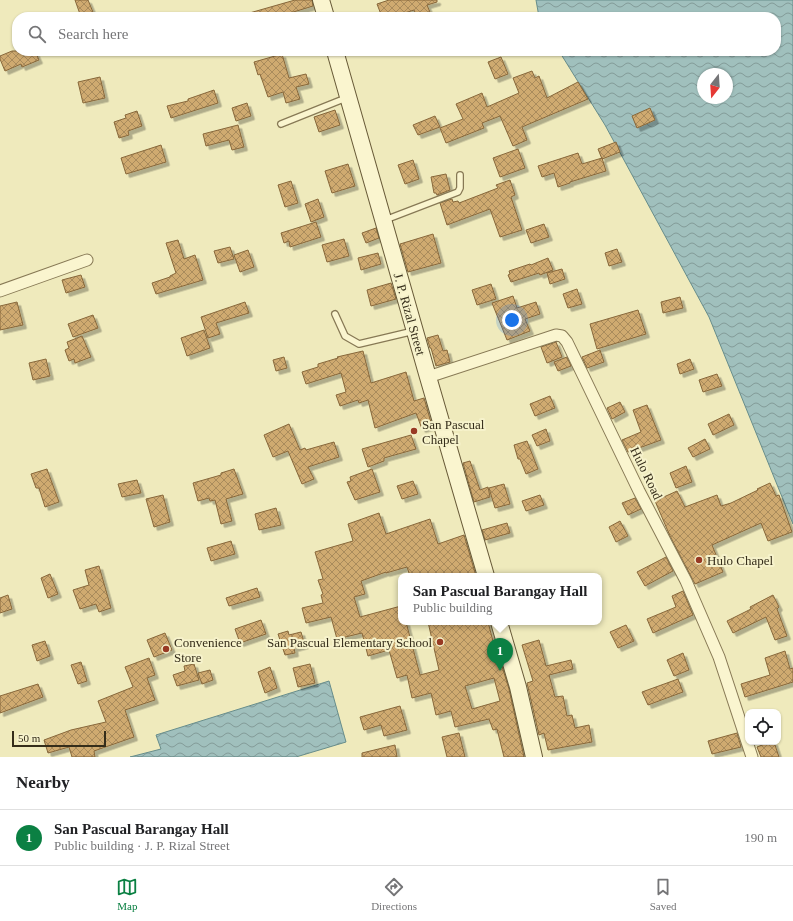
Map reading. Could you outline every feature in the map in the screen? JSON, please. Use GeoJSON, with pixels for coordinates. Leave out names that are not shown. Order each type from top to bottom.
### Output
{"type":"FeatureCollection","features":[{"type":"Feature","properties":{"kind":"main road"},"geometry":{"type":"LineString","coordinates":[[321,0],[325,12]]}},
{"type":"Feature","properties":{"kind":"main road","name":"J. P. Rizal Street"},"geometry":{"type":"LineString","coordinates":[[337,56],[414,331],[485,573]]}},
{"type":"Feature","properties":{"kind":"main road"},"geometry":{"type":"LineString","coordinates":[[500,625],[518,687],[534,757]]}},
{"type":"Feature","properties":{"kind":"street"},"geometry":{"type":"LineString","coordinates":[[0,291],[87,260]]}},
{"type":"Feature","properties":{"kind":"street","name":"Hulo Road"},"geometry":{"type":"LineString","coordinates":[[428,377],[556,335],[562,336],[567,342],[639,491],[686,581],[716,650],[752,757]]}},
{"type":"Feature","properties":{"kind":"lane"},"geometry":{"type":"LineString","coordinates":[[281,124],[349,98]]}},
{"type":"Feature","properties":{"kind":"lane"},"geometry":{"type":"LineString","coordinates":[[384,220],[458,192],[460,188],[460,174]]}},
{"type":"Feature","properties":{"kind":"lane"},"geometry":{"type":"LineString","coordinates":[[335,314],[345,336],[359,344],[414,331]]}},
{"type":"Feature","properties":{"kind":"water"},"geometry":{"type":"Polygon","coordinates":[[[536,0],[793,0],[793,524],[709,317],[605,125],[562,56],[781,56],[781,12],[538,12],[536,0]]]}},
{"type":"Feature","properties":{"kind":"water"},"geometry":{"type":"Polygon","coordinates":[[[329,681],[346,742],[296,757],[130,757],[161,749],[156,735],[329,681]]]}},
{"type":"Feature","properties":{"kind":"building"},"geometry":{"type":"Polygon","coordinates":[[[75,0],[88,0],[93,12],[79,12],[75,0]]]}},
{"type":"Feature","properties":{"kind":"building"},"geometry":{"type":"Polygon","coordinates":[[[295,0],[312,0],[313,6],[293,12],[253,12],[295,0]]]}},
{"type":"Feature","properties":{"kind":"building"},"geometry":{"type":"Polygon","coordinates":[[[389,0],[437,0],[437,2],[427,5],[430,12],[415,12],[414,10],[408,12],[380,12],[377,4],[389,0]]]}},
{"type":"Feature","properties":{"kind":"building"},"geometry":{"type":"Polygon","coordinates":[[[12,51],[12,56],[37,56],[39,60],[22,67],[21,64],[5,71],[0,56],[12,51]]]}},
{"type":"Feature","properties":{"kind":"building"},"geometry":{"type":"Polygon","coordinates":[[[275,56],[283,56],[289,78],[306,74],[309,84],[296,87],[300,99],[286,103],[283,92],[268,97],[254,62],[275,56]]]}},
{"type":"Feature","properties":{"kind":"building"},"geometry":{"type":"Polygon","coordinates":[[[501,57],[508,74],[495,79],[488,62],[501,57]]]}},
{"type":"Feature","properties":{"kind":"building"},"geometry":{"type":"Polygon","coordinates":[[[532,71],[535,78],[539,76],[547,98],[578,82],[588,99],[522,127],[527,140],[513,146],[500,116],[482,123],[484,128],[446,143],[440,128],[463,119],[456,104],[482,93],[487,107],[519,93],[513,78],[532,71]]]}},
{"type":"Feature","properties":{"kind":"building"},"geometry":{"type":"Polygon","coordinates":[[[100,77],[105,98],[83,103],[78,82],[100,77]]]}},
{"type":"Feature","properties":{"kind":"building"},"geometry":{"type":"Polygon","coordinates":[[[214,90],[218,103],[171,118],[167,106],[188,101],[188,99],[214,90]]]}},
{"type":"Feature","properties":{"kind":"building"},"geometry":{"type":"Polygon","coordinates":[[[247,103],[251,116],[236,121],[232,108],[247,103]]]}},
{"type":"Feature","properties":{"kind":"building"},"geometry":{"type":"Polygon","coordinates":[[[650,108],[655,120],[637,128],[632,116],[650,108]]]}},
{"type":"Feature","properties":{"kind":"building"},"geometry":{"type":"Polygon","coordinates":[[[335,110],[340,125],[319,132],[314,117],[335,110]]]}},
{"type":"Feature","properties":{"kind":"building"},"geometry":{"type":"Polygon","coordinates":[[[137,111],[142,126],[128,131],[129,135],[119,138],[114,122],[126,118],[125,115],[137,111]]]}},
{"type":"Feature","properties":{"kind":"building"},"geometry":{"type":"Polygon","coordinates":[[[435,116],[440,127],[418,135],[413,125],[435,116]]]}},
{"type":"Feature","properties":{"kind":"building"},"geometry":{"type":"Polygon","coordinates":[[[238,125],[244,147],[232,150],[229,140],[206,146],[203,134],[238,125]]]}},
{"type":"Feature","properties":{"kind":"building"},"geometry":{"type":"Polygon","coordinates":[[[616,142],[620,152],[602,159],[598,149],[616,142]]]}},
{"type":"Feature","properties":{"kind":"building"},"geometry":{"type":"Polygon","coordinates":[[[161,145],[166,162],[126,174],[121,158],[161,145]]]}},
{"type":"Feature","properties":{"kind":"building"},"geometry":{"type":"Polygon","coordinates":[[[518,149],[525,168],[500,177],[493,158],[518,149]]]}},
{"type":"Feature","properties":{"kind":"building"},"geometry":{"type":"Polygon","coordinates":[[[578,153],[582,164],[602,158],[606,171],[558,187],[554,173],[542,177],[538,166],[578,153]]]}},
{"type":"Feature","properties":{"kind":"building"},"geometry":{"type":"Polygon","coordinates":[[[413,160],[419,179],[405,184],[398,165],[413,160]]]}},
{"type":"Feature","properties":{"kind":"building"},"geometry":{"type":"Polygon","coordinates":[[[348,164],[355,186],[332,193],[325,171],[348,164]]]}},
{"type":"Feature","properties":{"kind":"building"},"geometry":{"type":"Polygon","coordinates":[[[446,174],[450,190],[437,195],[434,193],[431,177],[446,174]]]}},
{"type":"Feature","properties":{"kind":"building"},"geometry":{"type":"Polygon","coordinates":[[[510,180],[515,195],[511,197],[522,230],[500,237],[490,209],[447,225],[440,203],[452,199],[453,202],[458,201],[459,203],[498,188],[496,185],[510,180]]]}},
{"type":"Feature","properties":{"kind":"building"},"geometry":{"type":"Polygon","coordinates":[[[291,181],[298,203],[285,207],[278,185],[291,181]]]}},
{"type":"Feature","properties":{"kind":"building"},"geometry":{"type":"Polygon","coordinates":[[[318,199],[324,217],[311,222],[305,204],[318,199]]]}},
{"type":"Feature","properties":{"kind":"building"},"geometry":{"type":"Polygon","coordinates":[[[316,222],[321,237],[290,247],[289,241],[284,243],[281,233],[316,222]]]}},
{"type":"Feature","properties":{"kind":"building"},"geometry":{"type":"Polygon","coordinates":[[[544,224],[549,237],[531,243],[526,230],[544,224]]]}},
{"type":"Feature","properties":{"kind":"building"},"geometry":{"type":"Polygon","coordinates":[[[376,228],[379,238],[366,243],[362,233],[376,228]]]}},
{"type":"Feature","properties":{"kind":"building"},"geometry":{"type":"Polygon","coordinates":[[[433,234],[441,263],[408,272],[400,244],[433,234]]]}},
{"type":"Feature","properties":{"kind":"building"},"geometry":{"type":"Polygon","coordinates":[[[344,239],[349,256],[327,262],[322,245],[344,239]]]}},
{"type":"Feature","properties":{"kind":"building"},"geometry":{"type":"Polygon","coordinates":[[[178,240],[184,259],[195,255],[203,280],[156,294],[152,283],[170,277],[176,273],[166,243],[178,240]]]}},
{"type":"Feature","properties":{"kind":"building"},"geometry":{"type":"Polygon","coordinates":[[[230,247],[234,259],[218,263],[214,251],[230,247]]]}},
{"type":"Feature","properties":{"kind":"building"},"geometry":{"type":"Polygon","coordinates":[[[617,249],[622,262],[609,266],[605,253],[617,249]]]}},
{"type":"Feature","properties":{"kind":"building"},"geometry":{"type":"Polygon","coordinates":[[[248,250],[254,267],[240,272],[234,255],[248,250]]]}},
{"type":"Feature","properties":{"kind":"building"},"geometry":{"type":"Polygon","coordinates":[[[378,253],[381,264],[361,270],[358,258],[378,253]]]}},
{"type":"Feature","properties":{"kind":"building"},"geometry":{"type":"Polygon","coordinates":[[[548,258],[553,270],[540,275],[539,273],[511,282],[508,275],[510,274],[509,271],[530,264],[531,265],[548,258]]]}},
{"type":"Feature","properties":{"kind":"building"},"geometry":{"type":"Polygon","coordinates":[[[562,269],[565,279],[550,284],[547,273],[562,269]]]}},
{"type":"Feature","properties":{"kind":"building"},"geometry":{"type":"Polygon","coordinates":[[[81,275],[85,287],[66,293],[62,280],[81,275]]]}},
{"type":"Feature","properties":{"kind":"building"},"geometry":{"type":"Polygon","coordinates":[[[391,283],[396,299],[371,306],[367,290],[391,283]]]}},
{"type":"Feature","properties":{"kind":"building"},"geometry":{"type":"Polygon","coordinates":[[[491,284],[496,299],[477,305],[472,290],[491,284]]]}},
{"type":"Feature","properties":{"kind":"building"},"geometry":{"type":"Polygon","coordinates":[[[577,289],[582,304],[568,308],[563,294],[577,289]]]}},
{"type":"Feature","properties":{"kind":"building"},"geometry":{"type":"Polygon","coordinates":[[[513,296],[517,308],[536,302],[540,314],[525,319],[530,331],[507,340],[492,303],[513,296]]]}},
{"type":"Feature","properties":{"kind":"building"},"geometry":{"type":"Polygon","coordinates":[[[680,297],[683,308],[663,313],[661,302],[680,297]]]}},
{"type":"Feature","properties":{"kind":"building"},"geometry":{"type":"Polygon","coordinates":[[[17,302],[23,325],[0,330],[0,306],[17,302]]]}},
{"type":"Feature","properties":{"kind":"building"},"geometry":{"type":"Polygon","coordinates":[[[245,302],[249,313],[216,323],[220,334],[208,338],[201,317],[245,302]]]}},
{"type":"Feature","properties":{"kind":"building"},"geometry":{"type":"Polygon","coordinates":[[[638,310],[646,334],[597,349],[590,324],[638,310]]]}},
{"type":"Feature","properties":{"kind":"building"},"geometry":{"type":"Polygon","coordinates":[[[93,315],[98,328],[73,337],[68,324],[93,315]]]}},
{"type":"Feature","properties":{"kind":"building"},"geometry":{"type":"Polygon","coordinates":[[[204,330],[210,348],[187,356],[181,338],[204,330]]]}},
{"type":"Feature","properties":{"kind":"building"},"geometry":{"type":"Polygon","coordinates":[[[438,335],[443,351],[447,350],[450,362],[436,366],[427,338],[438,335]]]}},
{"type":"Feature","properties":{"kind":"building"},"geometry":{"type":"Polygon","coordinates":[[[82,336],[91,357],[75,363],[74,359],[69,361],[65,350],[69,348],[67,342],[82,336]]]}},
{"type":"Feature","properties":{"kind":"building"},"geometry":{"type":"Polygon","coordinates":[[[556,342],[562,357],[547,363],[541,347],[556,342]]]}},
{"type":"Feature","properties":{"kind":"building"},"geometry":{"type":"Polygon","coordinates":[[[600,350],[604,362],[587,368],[582,357],[600,350]]]}},
{"type":"Feature","properties":{"kind":"building"},"geometry":{"type":"Polygon","coordinates":[[[363,351],[371,383],[406,372],[414,401],[424,398],[432,426],[422,429],[416,413],[375,428],[368,400],[359,403],[358,400],[340,406],[336,395],[346,392],[341,373],[306,384],[302,372],[318,367],[318,364],[338,358],[337,357],[363,351]]]}},
{"type":"Feature","properties":{"kind":"building"},"geometry":{"type":"Polygon","coordinates":[[[284,357],[287,368],[276,371],[273,360],[284,357]]]}},
{"type":"Feature","properties":{"kind":"building"},"geometry":{"type":"Polygon","coordinates":[[[567,357],[571,366],[558,371],[554,362],[567,357]]]}},
{"type":"Feature","properties":{"kind":"building"},"geometry":{"type":"Polygon","coordinates":[[[46,359],[50,376],[33,380],[29,363],[46,359]]]}},
{"type":"Feature","properties":{"kind":"building"},"geometry":{"type":"Polygon","coordinates":[[[690,359],[694,369],[680,374],[677,364],[690,359]]]}},
{"type":"Feature","properties":{"kind":"building"},"geometry":{"type":"Polygon","coordinates":[[[717,374],[722,386],[703,392],[699,380],[717,374]]]}},
{"type":"Feature","properties":{"kind":"building"},"geometry":{"type":"Polygon","coordinates":[[[550,396],[555,408],[535,416],[530,404],[550,396]]]}},
{"type":"Feature","properties":{"kind":"building"},"geometry":{"type":"Polygon","coordinates":[[[620,402],[625,412],[612,419],[607,408],[620,402]]]}},
{"type":"Feature","properties":{"kind":"building"},"geometry":{"type":"Polygon","coordinates":[[[647,405],[661,440],[628,452],[622,440],[641,432],[633,410],[647,405]]]}},
{"type":"Feature","properties":{"kind":"building"},"geometry":{"type":"Polygon","coordinates":[[[729,414],[734,425],[713,435],[708,424],[729,414]]]}},
{"type":"Feature","properties":{"kind":"building"},"geometry":{"type":"Polygon","coordinates":[[[289,424],[300,450],[305,448],[306,450],[334,442],[339,457],[308,467],[314,479],[302,484],[288,451],[273,457],[264,435],[289,424]]]}},
{"type":"Feature","properties":{"kind":"building"},"geometry":{"type":"Polygon","coordinates":[[[546,429],[550,441],[537,446],[532,435],[546,429]]]}},
{"type":"Feature","properties":{"kind":"building"},"geometry":{"type":"Polygon","coordinates":[[[411,435],[416,449],[384,458],[384,461],[368,467],[362,449],[411,435]]]}},
{"type":"Feature","properties":{"kind":"building"},"geometry":{"type":"Polygon","coordinates":[[[705,439],[710,449],[693,457],[688,448],[705,439]]]}},
{"type":"Feature","properties":{"kind":"building"},"geometry":{"type":"Polygon","coordinates":[[[527,441],[538,469],[526,474],[520,459],[518,459],[514,445],[527,441]]]}},
{"type":"Feature","properties":{"kind":"building"},"geometry":{"type":"Polygon","coordinates":[[[470,461],[480,490],[488,487],[490,497],[474,502],[463,463],[470,461]]]}},
{"type":"Feature","properties":{"kind":"building"},"geometry":{"type":"Polygon","coordinates":[[[686,466],[692,482],[676,488],[670,473],[686,466]]]}},
{"type":"Feature","properties":{"kind":"building"},"geometry":{"type":"Polygon","coordinates":[[[47,469],[59,502],[45,507],[39,488],[36,488],[31,474],[47,469]]]}},
{"type":"Feature","properties":{"kind":"building"},"geometry":{"type":"Polygon","coordinates":[[[234,469],[243,494],[226,499],[232,521],[221,524],[215,500],[210,501],[209,498],[198,501],[193,483],[221,475],[221,473],[234,469]]]}},
{"type":"Feature","properties":{"kind":"building"},"geometry":{"type":"Polygon","coordinates":[[[372,469],[380,492],[355,500],[347,482],[351,481],[350,477],[372,469]]]}},
{"type":"Feature","properties":{"kind":"building"},"geometry":{"type":"Polygon","coordinates":[[[137,480],[141,493],[122,497],[118,484],[137,480]]]}},
{"type":"Feature","properties":{"kind":"building"},"geometry":{"type":"Polygon","coordinates":[[[413,481],[418,494],[402,499],[397,486],[413,481]]]}},
{"type":"Feature","properties":{"kind":"building"},"geometry":{"type":"Polygon","coordinates":[[[770,483],[776,496],[779,495],[792,532],[768,541],[761,523],[712,545],[723,572],[695,584],[670,536],[655,501],[677,491],[685,507],[717,495],[721,506],[731,503],[770,483]]]}},
{"type":"Feature","properties":{"kind":"building"},"geometry":{"type":"Polygon","coordinates":[[[504,484],[510,504],[495,508],[489,488],[504,484]]]}},
{"type":"Feature","properties":{"kind":"building"},"geometry":{"type":"Polygon","coordinates":[[[163,495],[170,522],[154,527],[146,499],[163,495]]]}},
{"type":"Feature","properties":{"kind":"building"},"geometry":{"type":"Polygon","coordinates":[[[540,495],[544,505],[526,511],[522,501],[540,495]]]}},
{"type":"Feature","properties":{"kind":"building"},"geometry":{"type":"Polygon","coordinates":[[[635,498],[641,509],[628,515],[622,503],[635,498]]]}},
{"type":"Feature","properties":{"kind":"building"},"geometry":{"type":"Polygon","coordinates":[[[276,508],[281,525],[259,530],[255,514],[276,508]]]}},
{"type":"Feature","properties":{"kind":"building"},"geometry":{"type":"Polygon","coordinates":[[[379,513],[386,534],[430,519],[438,544],[464,535],[475,573],[409,573],[407,567],[386,572],[361,581],[365,594],[354,597],[360,617],[398,607],[398,625],[407,625],[420,675],[439,670],[429,625],[489,625],[499,664],[501,663],[509,689],[524,757],[504,757],[497,729],[493,730],[489,719],[455,727],[451,711],[436,715],[431,693],[412,698],[407,675],[397,678],[389,650],[368,656],[362,633],[337,639],[331,617],[306,623],[302,608],[323,603],[321,595],[323,594],[318,580],[323,579],[315,552],[353,541],[348,524],[379,513]],[[494,678],[465,686],[472,709],[500,701],[494,678]]]}},
{"type":"Feature","properties":{"kind":"building"},"geometry":{"type":"Polygon","coordinates":[[[620,521],[628,536],[616,542],[609,527],[620,521]]]}},
{"type":"Feature","properties":{"kind":"building"},"geometry":{"type":"Polygon","coordinates":[[[507,523],[510,533],[485,540],[482,530],[507,523]]]}},
{"type":"Feature","properties":{"kind":"building"},"geometry":{"type":"Polygon","coordinates":[[[231,541],[235,554],[211,561],[207,548],[231,541]]]}},
{"type":"Feature","properties":{"kind":"building"},"geometry":{"type":"Polygon","coordinates":[[[666,557],[673,571],[645,586],[637,572],[666,557]]]}},
{"type":"Feature","properties":{"kind":"building"},"geometry":{"type":"Polygon","coordinates":[[[99,566],[111,608],[99,612],[96,604],[80,609],[73,590],[89,585],[85,570],[99,566]]]}},
{"type":"Feature","properties":{"kind":"building"},"geometry":{"type":"Polygon","coordinates":[[[50,574],[58,594],[48,598],[41,578],[50,574]]]}},
{"type":"Feature","properties":{"kind":"building"},"geometry":{"type":"Polygon","coordinates":[[[257,588],[260,597],[229,606],[226,598],[257,588]]]}},
{"type":"Feature","properties":{"kind":"building"},"geometry":{"type":"Polygon","coordinates":[[[683,591],[693,615],[653,633],[647,619],[676,607],[672,596],[683,591]]]}},
{"type":"Feature","properties":{"kind":"building"},"geometry":{"type":"Polygon","coordinates":[[[8,595],[12,609],[0,613],[0,598],[8,595]]]}},
{"type":"Feature","properties":{"kind":"building"},"geometry":{"type":"Polygon","coordinates":[[[773,595],[779,607],[777,609],[787,636],[775,640],[766,617],[733,633],[727,621],[751,609],[750,607],[773,595]]]}},
{"type":"Feature","properties":{"kind":"building"},"geometry":{"type":"Polygon","coordinates":[[[261,620],[266,634],[240,643],[235,629],[261,620]]]}},
{"type":"Feature","properties":{"kind":"building"},"geometry":{"type":"Polygon","coordinates":[[[626,625],[634,641],[618,648],[610,632],[626,625]]]}},
{"type":"Feature","properties":{"kind":"building"},"geometry":{"type":"Polygon","coordinates":[[[288,631],[289,635],[301,632],[305,645],[294,648],[295,653],[285,655],[278,634],[288,631]]]}},
{"type":"Feature","properties":{"kind":"building"},"geometry":{"type":"Polygon","coordinates":[[[165,633],[172,650],[154,657],[147,640],[165,633]]]}},
{"type":"Feature","properties":{"kind":"building"},"geometry":{"type":"Polygon","coordinates":[[[539,640],[546,666],[571,660],[573,669],[549,675],[555,697],[563,696],[567,716],[572,715],[575,728],[589,725],[592,742],[548,750],[544,733],[539,735],[527,683],[533,681],[522,645],[539,640]]]}},
{"type":"Feature","properties":{"kind":"building"},"geometry":{"type":"Polygon","coordinates":[[[45,641],[50,656],[37,661],[32,645],[45,641]]]}},
{"type":"Feature","properties":{"kind":"building"},"geometry":{"type":"Polygon","coordinates":[[[785,651],[790,669],[793,668],[793,682],[745,697],[741,684],[770,675],[765,658],[785,651]]]}},
{"type":"Feature","properties":{"kind":"building"},"geometry":{"type":"Polygon","coordinates":[[[683,653],[689,670],[674,676],[667,660],[683,653]]]}},
{"type":"Feature","properties":{"kind":"building"},"geometry":{"type":"Polygon","coordinates":[[[149,658],[155,675],[147,678],[155,700],[125,710],[134,737],[94,751],[95,757],[72,757],[69,747],[48,753],[44,740],[71,730],[106,722],[98,701],[133,687],[125,667],[149,658]]]}},
{"type":"Feature","properties":{"kind":"building"},"geometry":{"type":"Polygon","coordinates":[[[81,662],[87,681],[78,684],[71,665],[81,662]]]}},
{"type":"Feature","properties":{"kind":"building"},"geometry":{"type":"Polygon","coordinates":[[[194,664],[199,680],[177,686],[173,675],[185,671],[184,666],[194,664]]]}},
{"type":"Feature","properties":{"kind":"building"},"geometry":{"type":"Polygon","coordinates":[[[310,664],[315,683],[298,687],[293,668],[310,664]]]}},
{"type":"Feature","properties":{"kind":"building"},"geometry":{"type":"Polygon","coordinates":[[[270,667],[277,688],[265,693],[258,672],[270,667]]]}},
{"type":"Feature","properties":{"kind":"building"},"geometry":{"type":"Polygon","coordinates":[[[210,670],[213,680],[202,684],[198,673],[210,670]]]}},
{"type":"Feature","properties":{"kind":"building"},"geometry":{"type":"Polygon","coordinates":[[[678,679],[683,692],[648,705],[642,692],[678,679]]]}},
{"type":"Feature","properties":{"kind":"building"},"geometry":{"type":"Polygon","coordinates":[[[38,684],[43,697],[0,713],[0,696],[38,684]]]}},
{"type":"Feature","properties":{"kind":"building"},"geometry":{"type":"Polygon","coordinates":[[[400,706],[407,730],[384,736],[381,725],[364,730],[360,717],[400,706]]]}},
{"type":"Feature","properties":{"kind":"building"},"geometry":{"type":"Polygon","coordinates":[[[459,733],[465,757],[447,757],[442,737],[459,733]]]}},
{"type":"Feature","properties":{"kind":"building"},"geometry":{"type":"Polygon","coordinates":[[[737,733],[741,747],[712,754],[708,741],[737,733]]]}},
{"type":"Feature","properties":{"kind":"building"},"geometry":{"type":"Polygon","coordinates":[[[395,745],[397,757],[362,757],[362,753],[395,745]]]}},
{"type":"Feature","properties":{"kind":"building"},"geometry":{"type":"Polygon","coordinates":[[[762,745],[775,745],[779,757],[761,757],[757,747],[762,745]]]}},
{"type":"Feature","properties":{"kind":"place","name":"San Pascual Chapel"},"geometry":{"type":"Point","coordinates":[414,431]}},
{"type":"Feature","properties":{"kind":"place","name":"Hulo Chapel"},"geometry":{"type":"Point","coordinates":[699,560]}},
{"type":"Feature","properties":{"kind":"place","name":"San Pascual Elementary School"},"geometry":{"type":"Point","coordinates":[440,642]}},
{"type":"Feature","properties":{"kind":"place","name":"Convenience Store"},"geometry":{"type":"Point","coordinates":[166,649]}},
{"type":"Feature","properties":{"kind":"place","name":"San Pascual Barangay Hall"},"geometry":{"type":"Point","coordinates":[500,671]}}]}
